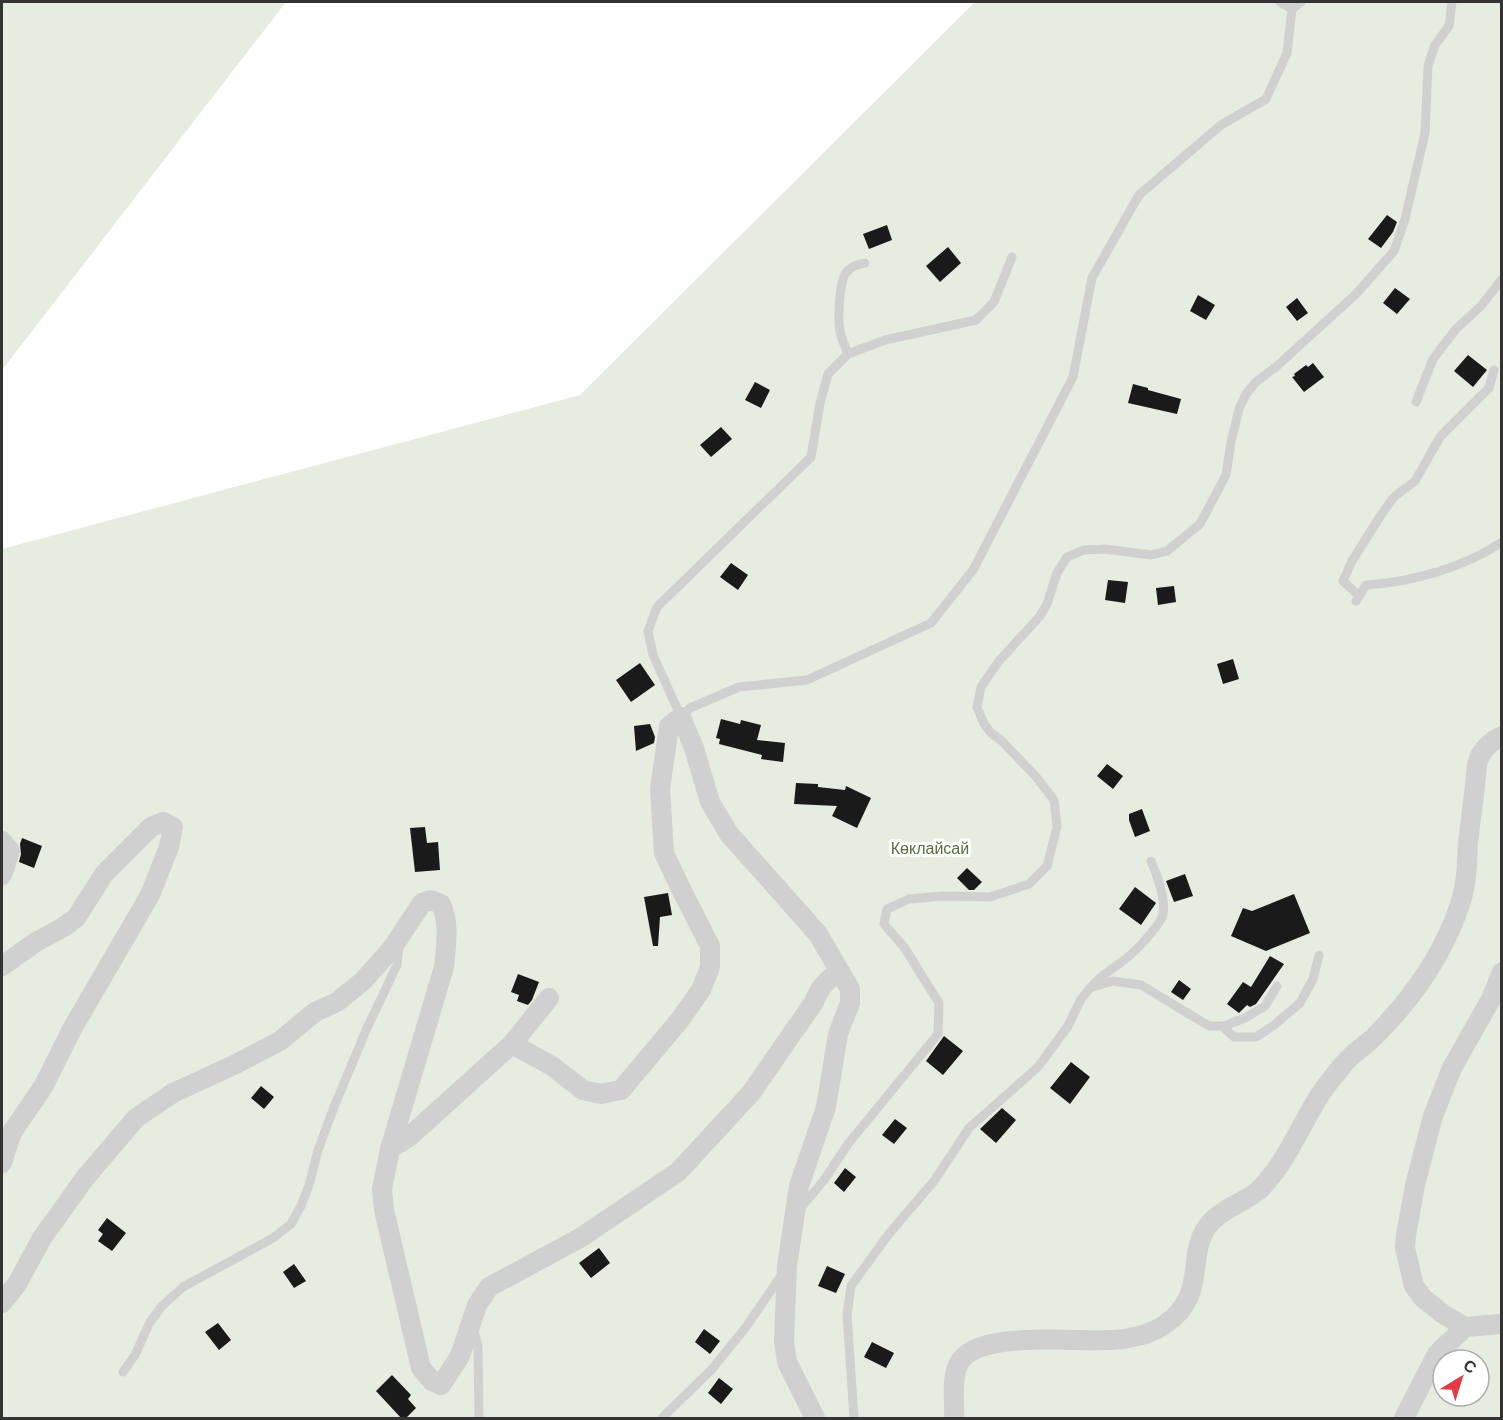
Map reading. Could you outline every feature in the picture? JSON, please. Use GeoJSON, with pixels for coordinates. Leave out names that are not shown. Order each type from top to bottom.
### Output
{"type":"FeatureCollection","features":[{"type":"Feature","properties":{"kind":"street"},"geometry":{"type":"LineString","coordinates":[[512,1044],[552,1066],[584,1090],[601,1094],[621,1090],[679,1021],[701,990],[710,967],[710,946],[664,853],[660,789],[663,756],[669,726],[681,717],[694,748],[710,802],[729,834],[818,934],[850,989],[850,1003],[838,1034],[826,1107],[799,1185],[788,1266],[784,1341],[787,1362],[815,1419]]}},
{"type":"Feature","properties":{"kind":"street"},"geometry":{"type":"LineString","coordinates":[[954,1419],[955,1379],[958,1365],[966,1354],[982,1347],[1025,1340],[1057,1338],[1121,1340],[1161,1327],[1176,1317],[1189,1299],[1194,1285],[1198,1250],[1211,1221],[1260,1190],[1287,1152],[1322,1091],[1352,1053],[1376,1035],[1400,1008],[1426,976],[1442,949],[1461,901],[1467,872],[1480,756],[1496,738],[1502,736]]}},
{"type":"Feature","properties":{"kind":"street"},"geometry":{"type":"LineString","coordinates":[[2,966],[76,918],[104,874],[152,827],[163,822],[173,827],[170,847],[150,895],[72,1029],[43,1087],[12,1132],[2,1163]]}},
{"type":"Feature","properties":{"kind":"street"},"geometry":{"type":"LineString","coordinates":[[2,841],[10,851],[2,875]]}},
{"type":"Feature","properties":{"kind":"street"},"geometry":{"type":"LineString","coordinates":[[2,1303],[16,1284],[42,1238],[85,1178],[135,1118],[173,1093],[280,1041],[315,1012],[337,1002],[363,981],[393,947],[422,903],[431,900],[441,904],[446,915],[444,967],[390,1149],[382,1189],[384,1210],[421,1368],[432,1381],[441,1385],[460,1356],[477,1305],[489,1287],[580,1238],[678,1172],[751,1093],[814,1002],[819,988],[834,975],[841,973]]}},
{"type":"Feature","properties":{"kind":"street"},"geometry":{"type":"LineString","coordinates":[[1502,972],[1491,999],[1452,1068],[1433,1116],[1415,1185],[1405,1248],[1414,1286],[1422,1298],[1465,1327],[1502,1324]]}},
{"type":"Feature","properties":{"kind":"street"},"geometry":{"type":"LineString","coordinates":[[390,1149],[410,1136],[512,1044],[549,998]]}},
{"type":"Feature","properties":{"kind":"street"},"geometry":{"type":"LineString","coordinates":[[1404,1419],[1437,1354],[1465,1327]]}},
{"type":"Feature","properties":{"kind":"lane"},"geometry":{"type":"LineString","coordinates":[[1280,2],[1292,9]]}},
{"type":"Feature","properties":{"kind":"lane"},"geometry":{"type":"LineString","coordinates":[[1012,256],[994,302],[976,320],[885,340],[848,354],[828,374],[820,403],[811,457],[657,607],[648,631],[653,655],[681,717],[690,708],[739,687],[807,680],[931,622],[973,570],[1073,377],[1092,278],[1139,195],[1221,124],[1266,99],[1287,53],[1292,9],[1300,2]]}},
{"type":"Feature","properties":{"kind":"lane"},"geometry":{"type":"LineString","coordinates":[[794,1216],[824,1180],[848,1144],[938,1034],[939,1003],[904,947],[884,924],[887,909],[909,899],[943,896],[990,897],[1029,884],[1047,866],[1057,827],[1054,800],[1037,778],[984,724],[977,707],[981,687],[999,661],[1040,616],[1047,604],[1057,573],[1067,557],[1084,550],[1105,549],[1151,555],[1167,551],[1200,524],[1226,475],[1236,420],[1246,394],[1256,382],[1277,366],[1356,294],[1394,251],[1405,219],[1425,133],[1428,66],[1435,45],[1449,26],[1452,2]]}},
{"type":"Feature","properties":{"kind":"lane"},"geometry":{"type":"LineString","coordinates":[[848,354],[841,335],[839,314],[841,292],[846,274],[856,264],[865,263]]}},
{"type":"Feature","properties":{"kind":"lane"},"geometry":{"type":"LineString","coordinates":[[1416,402],[1433,358],[1502,279]]}},
{"type":"Feature","properties":{"kind":"lane"},"geometry":{"type":"LineString","coordinates":[[1494,370],[1489,388],[1440,437],[1415,481],[1394,497],[1381,514],[1352,561],[1343,581],[1358,599],[1366,585],[1395,584],[1445,570],[1467,562],[1502,542]]}},
{"type":"Feature","properties":{"kind":"lane"},"geometry":{"type":"LineString","coordinates":[[854,1419],[847,1315],[852,1286],[888,1235],[934,1180],[969,1128],[1038,1067],[1068,1026],[1081,999],[1090,988],[1100,977],[1147,939],[1163,915],[1159,880],[1151,861]]}},
{"type":"Feature","properties":{"kind":"lane"},"geometry":{"type":"LineString","coordinates":[[123,1372],[135,1355],[150,1322],[162,1306],[183,1287],[273,1238],[291,1224],[309,1185],[318,1150],[334,1107],[367,1028],[397,965],[400,936]]}},
{"type":"Feature","properties":{"kind":"lane"},"geometry":{"type":"LineString","coordinates":[[1222,1026],[1234,1037],[1256,1037],[1273,1026],[1300,1003],[1313,979],[1319,955]]}},
{"type":"Feature","properties":{"kind":"lane"},"geometry":{"type":"LineString","coordinates":[[1090,988],[1113,981],[1141,985],[1209,1026],[1222,1026],[1245,1018],[1265,1006],[1277,986]]}},
{"type":"Feature","properties":{"kind":"lane"},"geometry":{"type":"LineString","coordinates":[[662,1419],[712,1369],[746,1327],[788,1266]]}},
{"type":"Feature","properties":{"kind":"lane"},"geometry":{"type":"LineString","coordinates":[[471,1322],[478,1346],[479,1419]]}},
{"type":"Feature","properties":{"kind":"green space"},"geometry":{"type":"Polygon","coordinates":[[[2,2],[286,2],[2,370],[2,2]]]}},
{"type":"Feature","properties":{"kind":"green space","name":"Көклайсай"},"geometry":{"type":"Polygon","coordinates":[[[975,2],[1501,2],[1501,1418],[2,1418],[2,549],[580,395],[975,2]]]}},
{"type":"Feature","properties":{"kind":"building"},"geometry":{"type":"Polygon","coordinates":[[[1387,215],[1397,222],[1393,232],[1381,248],[1368,239],[1387,215]]]}},
{"type":"Feature","properties":{"kind":"building"},"geometry":{"type":"Polygon","coordinates":[[[887,225],[892,240],[869,249],[863,234],[887,225]]]}},
{"type":"Feature","properties":{"kind":"building"},"geometry":{"type":"Polygon","coordinates":[[[948,247],[961,263],[940,282],[926,266],[948,247]]]}},
{"type":"Feature","properties":{"kind":"building"},"geometry":{"type":"Polygon","coordinates":[[[1395,288],[1410,299],[1397,314],[1383,303],[1395,288]]]}},
{"type":"Feature","properties":{"kind":"building"},"geometry":{"type":"Polygon","coordinates":[[[1198,295],[1215,305],[1206,320],[1190,311],[1198,295]]]}},
{"type":"Feature","properties":{"kind":"building"},"geometry":{"type":"Polygon","coordinates":[[[1297,298],[1308,313],[1297,321],[1286,307],[1297,298]]]}},
{"type":"Feature","properties":{"kind":"building"},"geometry":{"type":"Polygon","coordinates":[[[1468,355],[1487,370],[1473,387],[1454,371],[1468,355]]]}},
{"type":"Feature","properties":{"kind":"building"},"geometry":{"type":"Polygon","coordinates":[[[1313,363],[1324,377],[1304,392],[1292,377],[1306,365],[1308,367],[1313,363]]]}},
{"type":"Feature","properties":{"kind":"building"},"geometry":{"type":"Polygon","coordinates":[[[755,382],[770,390],[761,408],[745,400],[755,382]]]}},
{"type":"Feature","properties":{"kind":"building"},"geometry":{"type":"Polygon","coordinates":[[[1133,384],[1181,399],[1177,414],[1128,403],[1133,384]]]}},
{"type":"Feature","properties":{"kind":"building"},"geometry":{"type":"Polygon","coordinates":[[[721,427],[732,439],[711,457],[700,445],[721,427]]]}},
{"type":"Feature","properties":{"kind":"building"},"geometry":{"type":"Polygon","coordinates":[[[731,563],[748,575],[738,590],[720,577],[731,563]]]}},
{"type":"Feature","properties":{"kind":"building"},"geometry":{"type":"Polygon","coordinates":[[[1108,580],[1128,582],[1125,603],[1105,600],[1108,580]]]}},
{"type":"Feature","properties":{"kind":"building"},"geometry":{"type":"Polygon","coordinates":[[[1174,586],[1176,602],[1158,605],[1156,588],[1174,586]]]}},
{"type":"Feature","properties":{"kind":"building"},"geometry":{"type":"Polygon","coordinates":[[[1233,659],[1239,679],[1223,684],[1217,664],[1233,659]]]}},
{"type":"Feature","properties":{"kind":"building"},"geometry":{"type":"Polygon","coordinates":[[[640,663],[655,685],[631,702],[616,680],[640,663]]]}},
{"type":"Feature","properties":{"kind":"building"},"geometry":{"type":"Polygon","coordinates":[[[721,719],[740,724],[741,720],[761,725],[757,740],[785,743],[783,762],[761,759],[762,755],[719,744],[720,739],[716,738],[721,719]]]}},
{"type":"Feature","properties":{"kind":"building"},"geometry":{"type":"Polygon","coordinates":[[[650,724],[655,737],[654,743],[636,751],[634,726],[650,724]]]}},
{"type":"Feature","properties":{"kind":"building"},"geometry":{"type":"Polygon","coordinates":[[[1107,764],[1123,776],[1113,789],[1097,776],[1107,764]]]}},
{"type":"Feature","properties":{"kind":"building"},"geometry":{"type":"Polygon","coordinates":[[[796,783],[818,784],[818,787],[845,790],[846,786],[871,798],[857,828],[832,816],[837,806],[794,804],[796,783]]]}},
{"type":"Feature","properties":{"kind":"building"},"geometry":{"type":"Polygon","coordinates":[[[1142,809],[1150,831],[1135,837],[1129,814],[1142,809]]]}},
{"type":"Feature","properties":{"kind":"building"},"geometry":{"type":"Polygon","coordinates":[[[425,827],[427,843],[438,842],[440,870],[415,872],[410,828],[425,827]]]}},
{"type":"Feature","properties":{"kind":"building"},"geometry":{"type":"Polygon","coordinates":[[[22,838],[42,846],[34,868],[19,862],[22,838]]]}},
{"type":"Feature","properties":{"kind":"building"},"geometry":{"type":"Polygon","coordinates":[[[967,868],[982,882],[974,890],[969,890],[957,878],[967,868]]]}},
{"type":"Feature","properties":{"kind":"building"},"geometry":{"type":"Polygon","coordinates":[[[1185,874],[1193,896],[1174,902],[1166,881],[1185,874]]]}},
{"type":"Feature","properties":{"kind":"building"},"geometry":{"type":"Polygon","coordinates":[[[1135,887],[1156,903],[1141,925],[1119,909],[1135,887]]]}},
{"type":"Feature","properties":{"kind":"building"},"geometry":{"type":"Polygon","coordinates":[[[668,893],[672,915],[660,917],[658,946],[653,946],[644,897],[668,893]]]}},
{"type":"Feature","properties":{"kind":"building"},"geometry":{"type":"Polygon","coordinates":[[[1294,894],[1310,933],[1266,951],[1231,936],[1243,908],[1252,911],[1294,894]]]}},
{"type":"Feature","properties":{"kind":"building"},"geometry":{"type":"Polygon","coordinates":[[[1270,956],[1284,964],[1256,1004],[1250,1007],[1247,1005],[1239,1013],[1227,1004],[1243,982],[1251,987],[1270,956]]]}},
{"type":"Feature","properties":{"kind":"building"},"geometry":{"type":"Polygon","coordinates":[[[518,974],[539,982],[528,1005],[517,1001],[519,995],[511,992],[518,974]]]}},
{"type":"Feature","properties":{"kind":"building"},"geometry":{"type":"Polygon","coordinates":[[[1179,980],[1191,989],[1183,1000],[1171,992],[1179,980]]]}},
{"type":"Feature","properties":{"kind":"building"},"geometry":{"type":"Polygon","coordinates":[[[944,1036],[963,1051],[943,1075],[926,1061],[944,1036]]]}},
{"type":"Feature","properties":{"kind":"building"},"geometry":{"type":"Polygon","coordinates":[[[1071,1062],[1090,1077],[1070,1104],[1050,1088],[1071,1062]]]}},
{"type":"Feature","properties":{"kind":"building"},"geometry":{"type":"Polygon","coordinates":[[[261,1086],[274,1097],[264,1109],[251,1098],[261,1086]]]}},
{"type":"Feature","properties":{"kind":"building"},"geometry":{"type":"Polygon","coordinates":[[[1002,1108],[1016,1120],[996,1143],[980,1129],[1002,1108]]]}},
{"type":"Feature","properties":{"kind":"building"},"geometry":{"type":"Polygon","coordinates":[[[895,1119],[907,1128],[894,1144],[882,1135],[895,1119]]]}},
{"type":"Feature","properties":{"kind":"building"},"geometry":{"type":"Polygon","coordinates":[[[845,1168],[856,1177],[844,1192],[834,1183],[845,1168]]]}},
{"type":"Feature","properties":{"kind":"building"},"geometry":{"type":"Polygon","coordinates":[[[107,1218],[126,1233],[112,1251],[98,1241],[103,1234],[98,1230],[107,1218]]]}},
{"type":"Feature","properties":{"kind":"building"},"geometry":{"type":"Polygon","coordinates":[[[599,1248],[610,1263],[591,1278],[579,1263],[599,1248]]]}},
{"type":"Feature","properties":{"kind":"building"},"geometry":{"type":"Polygon","coordinates":[[[294,1264],[306,1281],[294,1288],[283,1272],[294,1264]]]}},
{"type":"Feature","properties":{"kind":"building"},"geometry":{"type":"Polygon","coordinates":[[[827,1266],[845,1274],[836,1293],[818,1286],[827,1266]]]}},
{"type":"Feature","properties":{"kind":"building"},"geometry":{"type":"Polygon","coordinates":[[[218,1323],[231,1340],[219,1350],[205,1332],[218,1323]]]}},
{"type":"Feature","properties":{"kind":"building"},"geometry":{"type":"Polygon","coordinates":[[[704,1329],[720,1341],[710,1354],[695,1342],[704,1329]]]}},
{"type":"Feature","properties":{"kind":"building"},"geometry":{"type":"Polygon","coordinates":[[[872,1342],[894,1353],[886,1368],[864,1357],[872,1342]]]}},
{"type":"Feature","properties":{"kind":"building"},"geometry":{"type":"Polygon","coordinates":[[[392,1375],[411,1395],[408,1399],[416,1408],[405,1419],[402,1419],[376,1391],[392,1375]]]}},
{"type":"Feature","properties":{"kind":"building"},"geometry":{"type":"Polygon","coordinates":[[[719,1378],[733,1389],[721,1404],[708,1393],[719,1378]]]}}]}
